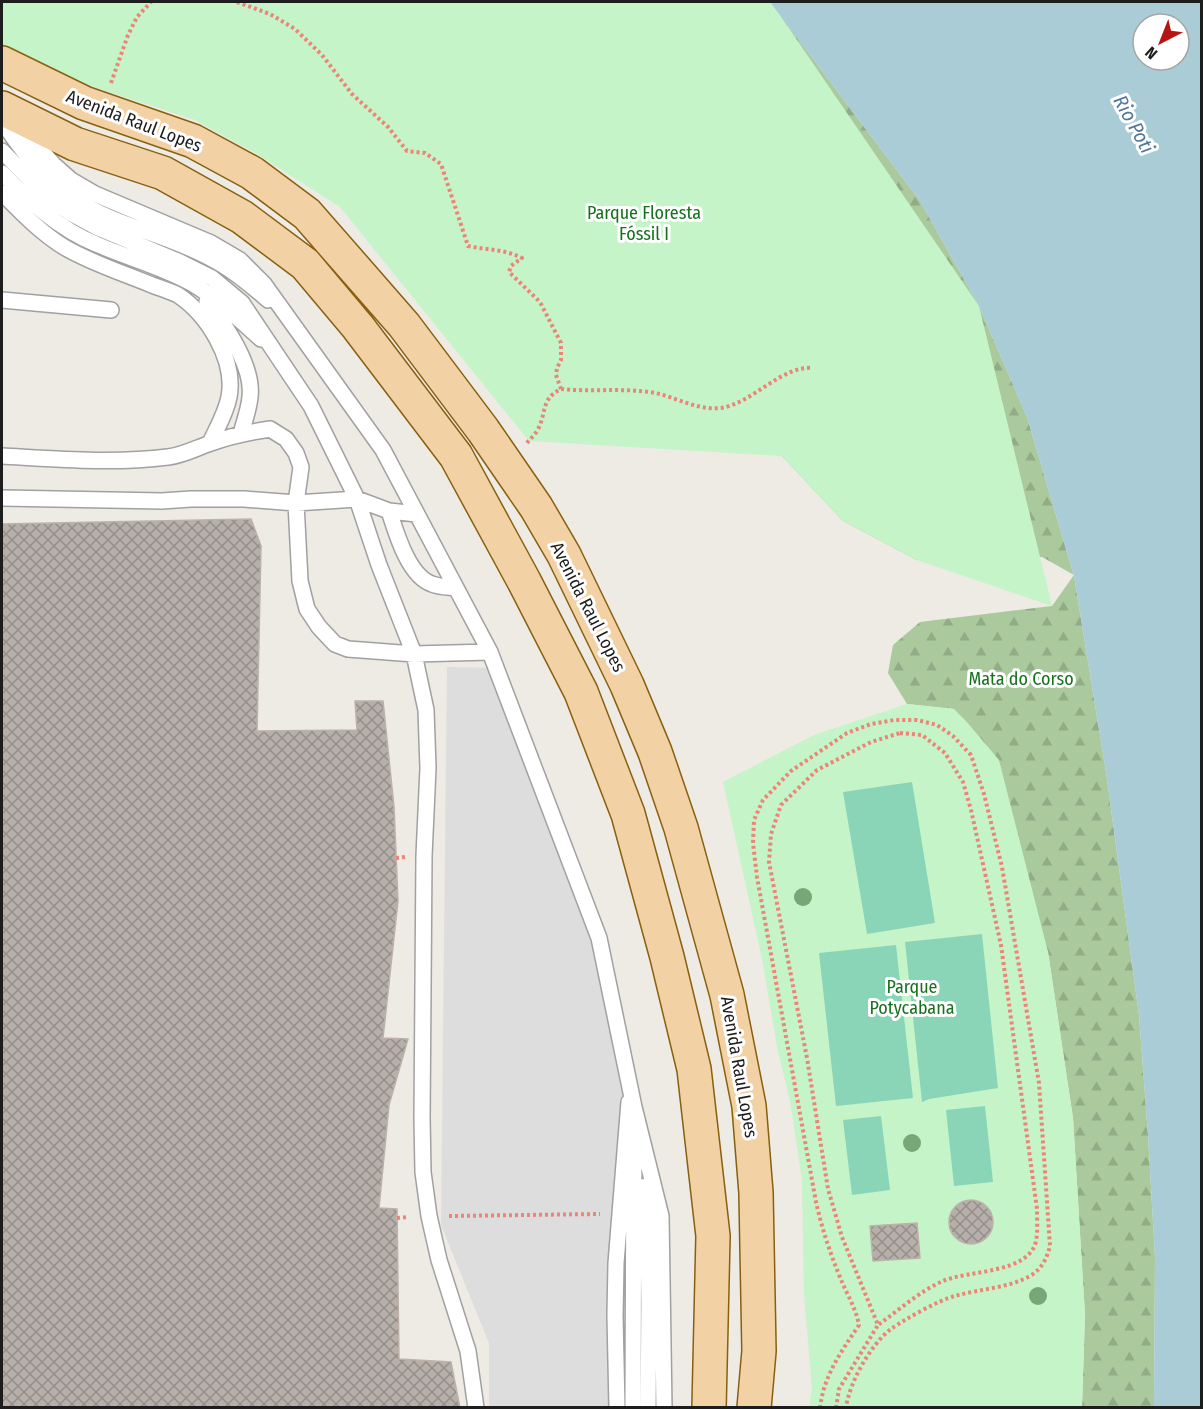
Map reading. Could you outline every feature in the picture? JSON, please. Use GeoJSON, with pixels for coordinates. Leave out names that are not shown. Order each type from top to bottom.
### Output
{"type":"FeatureCollection","features":[{"type":"Feature","properties":{"kind":"main road","name":"Avenida Raul Lopes"},"geometry":{"type":"LineString","coordinates":[[2,63],[84,103],[194,141],[252,173],[307,214],[404,325],[483,430],[536,507],[564,555],[627,685],[655,752],[681,828],[724,984],[749,1106],[756,1192],[759,1351],[754,1407]]}},
{"type":"Feature","properties":{"kind":"main road"},"geometry":{"type":"LineString","coordinates":[[5,114],[75,144],[163,173],[242,217],[305,264],[358,327],[456,456],[581,692],[628,814],[667,957],[694,1069],[713,1236],[709,1407]]}},
{"type":"Feature","properties":{"kind":"lane"},"geometry":{"type":"LineString","coordinates":[[5,114],[71,180],[105,198],[211,243],[240,260],[264,284],[384,450],[490,652],[599,938],[634,1107],[661,1216],[664,1407]]}},
{"type":"Feature","properties":{"kind":"lane"},"geometry":{"type":"LineString","coordinates":[[2,151],[46,196],[72,214],[212,278],[242,303],[311,406],[357,500],[379,565],[414,654],[426,710],[428,768],[424,856],[423,1172],[429,1216],[439,1260],[468,1351],[476,1407]]}},
{"type":"Feature","properties":{"kind":"lane"},"geometry":{"type":"LineString","coordinates":[[2,172],[36,206],[66,229],[194,285],[228,310],[271,348]]}},
{"type":"Feature","properties":{"kind":"lane"},"geometry":{"type":"LineString","coordinates":[[2,193],[45,233],[65,248],[177,295],[195,310],[211,329],[230,374],[230,396],[210,443]]}},
{"type":"Feature","properties":{"kind":"lane"},"geometry":{"type":"LineString","coordinates":[[194,285],[220,318],[246,368],[250,382],[250,398],[241,434]]}},
{"type":"Feature","properties":{"kind":"lane"},"geometry":{"type":"LineString","coordinates":[[2,300],[111,310]]}},
{"type":"Feature","properties":{"kind":"lane"},"geometry":{"type":"LineString","coordinates":[[2,456],[138,460],[189,453],[210,443],[270,429],[286,439],[296,453],[300,467],[296,503],[300,581],[307,609],[319,627],[335,644],[348,649],[414,654],[490,652]]}},
{"type":"Feature","properties":{"kind":"lane"},"geometry":{"type":"LineString","coordinates":[[2,498],[162,501],[244,499],[296,503],[357,500],[388,511],[417,514]]}},
{"type":"Feature","properties":{"kind":"lane"},"geometry":{"type":"LineString","coordinates":[[388,511],[399,543],[420,576],[431,584],[456,588]]}},
{"type":"Feature","properties":{"kind":"lane"},"geometry":{"type":"LineString","coordinates":[[617,1407],[615,1316],[619,1213],[630,1087]]}},
{"type":"Feature","properties":{"kind":"lane"},"geometry":{"type":"LineString","coordinates":[[633,1407],[634,1107]]}},
{"type":"Feature","properties":{"kind":"lane"},"geometry":{"type":"LineString","coordinates":[[646,1158],[650,1303],[648,1407]]}},
{"type":"Feature","properties":{"kind":"path"},"geometry":{"type":"LineString","coordinates":[[109,91],[123,44],[137,17],[151,2]]}},
{"type":"Feature","properties":{"kind":"path"},"geometry":{"type":"LineString","coordinates":[[237,2],[270,14],[295,29],[322,55],[352,94],[388,127],[408,151],[424,153],[438,160],[468,246],[481,250],[507,252],[522,258],[511,266],[509,272],[540,302],[561,343],[561,360],[556,377],[561,389]]}},
{"type":"Feature","properties":{"kind":"path"},"geometry":{"type":"LineString","coordinates":[[505,463],[524,447],[537,431],[548,400],[552,394],[561,389],[651,392],[706,409],[724,408],[741,401],[801,367],[813,368]]}},
{"type":"Feature","properties":{"kind":"path"},"geometry":{"type":"LineString","coordinates":[[820,1407],[824,1384],[859,1325],[857,1314],[842,1283],[823,1233],[816,1202],[757,877],[753,843],[754,820],[763,800],[791,771],[817,751],[847,733],[871,724],[894,720],[917,720],[937,725],[953,736],[971,755],[994,829],[1039,1083],[1050,1246],[1041,1266],[1031,1275],[1013,1282],[953,1296],[890,1330],[869,1354],[857,1374],[846,1407]]}},
{"type":"Feature","properties":{"kind":"path"},"geometry":{"type":"LineString","coordinates":[[836,1407],[839,1389],[878,1325],[943,1281],[1018,1262],[1028,1255],[1036,1243],[1037,1209],[1001,945],[971,810],[963,782],[945,753],[922,735],[900,733],[871,742],[817,770],[781,805],[771,834],[769,862],[809,1068],[828,1189],[842,1237],[878,1325]]}},
{"type":"Feature","properties":{"kind":"path"},"geometry":{"type":"LineString","coordinates":[[397,1218],[619,1213]]}},
{"type":"Feature","properties":{"kind":"green space","name":"Parque Floresta Fóssil I"},"geometry":{"type":"Polygon","coordinates":[[[2,2],[770,2],[920,201],[979,306],[1027,417],[1074,575],[1042,557],[917,560],[843,521],[782,456],[333,185],[2,2]]]}},
{"type":"Feature","properties":{"kind":"green space","name":"Parque Floresta Fóssil I"},"geometry":{"type":"Polygon","coordinates":[[[2,2],[771,2],[979,306],[1052,606],[917,560],[843,521],[782,456],[529,441],[340,207],[257,154],[195,120],[39,69],[2,48],[2,2]]]}},
{"type":"Feature","properties":{"kind":"green space","name":"Mata do Corso"},"geometry":{"type":"Polygon","coordinates":[[[1074,575],[1106,772],[1139,1015],[1155,1257],[1154,1407],[1082,1407],[1085,1315],[1073,1118],[1048,952],[954,709],[907,704],[888,673],[893,645],[920,622],[1052,606],[1074,575]]]}},
{"type":"Feature","properties":{"kind":"green space","name":"Parque Potycabana"},"geometry":{"type":"Polygon","coordinates":[[[907,704],[954,709],[999,760],[1048,952],[1073,1118],[1085,1315],[1082,1407],[809,1407],[812,1389],[804,1295],[802,1180],[790,1101],[777,1047],[762,959],[723,782],[814,735],[907,704]]]}},
{"type":"Feature","properties":{"kind":"green space"},"geometry":{"type":"Polygon","coordinates":[[[912,782],[935,923],[867,934],[843,792],[912,782]]]}},
{"type":"Feature","properties":{"kind":"green space"},"geometry":{"type":"Polygon","coordinates":[[[982,934],[998,1088],[922,1102],[905,942],[982,934]]]}},
{"type":"Feature","properties":{"kind":"green space"},"geometry":{"type":"Polygon","coordinates":[[[896,945],[913,1098],[836,1106],[819,953],[896,945]]]}},
{"type":"Feature","properties":{"kind":"green space"},"geometry":{"type":"Polygon","coordinates":[[[985,1106],[993,1182],[954,1186],[946,1110],[985,1106]]]}},
{"type":"Feature","properties":{"kind":"green space"},"geometry":{"type":"Polygon","coordinates":[[[881,1116],[890,1190],[852,1195],[843,1120],[881,1116]]]}},
{"type":"Feature","properties":{"kind":"shaded area"},"geometry":{"type":"Polygon","coordinates":[[[447,667],[495,668],[578,867],[624,1089],[613,1214],[614,1407],[489,1407],[489,1343],[441,1225],[447,667]]]}},
{"type":"Feature","properties":{"kind":"water","name":"Rio Poti"},"geometry":{"type":"Polygon","coordinates":[[[770,2],[1201,2],[1201,1407],[1154,1407],[1155,1257],[1139,1015],[1106,772],[1074,576],[1027,417],[979,306],[920,201],[770,2]]]}},
{"type":"Feature","properties":{"kind":"building"},"geometry":{"type":"Polygon","coordinates":[[[251,519],[261,546],[257,731],[357,730],[355,701],[383,701],[394,807],[398,901],[383,1038],[408,1039],[389,1105],[379,1208],[397,1209],[399,1359],[451,1362],[460,1408],[2,1408],[2,524],[251,519]]]}},
{"type":"Feature","properties":{"kind":"building"},"geometry":{"type":"Polygon","coordinates":[[[971,1200],[980,1201],[987,1206],[992,1213],[992,1231],[987,1238],[980,1243],[971,1244],[962,1243],[955,1238],[950,1231],[949,1222],[950,1213],[955,1206],[962,1201],[971,1200]]]}},
{"type":"Feature","properties":{"kind":"building"},"geometry":{"type":"Polygon","coordinates":[[[917,1223],[920,1258],[873,1261],[870,1226],[917,1223]]]}}]}
